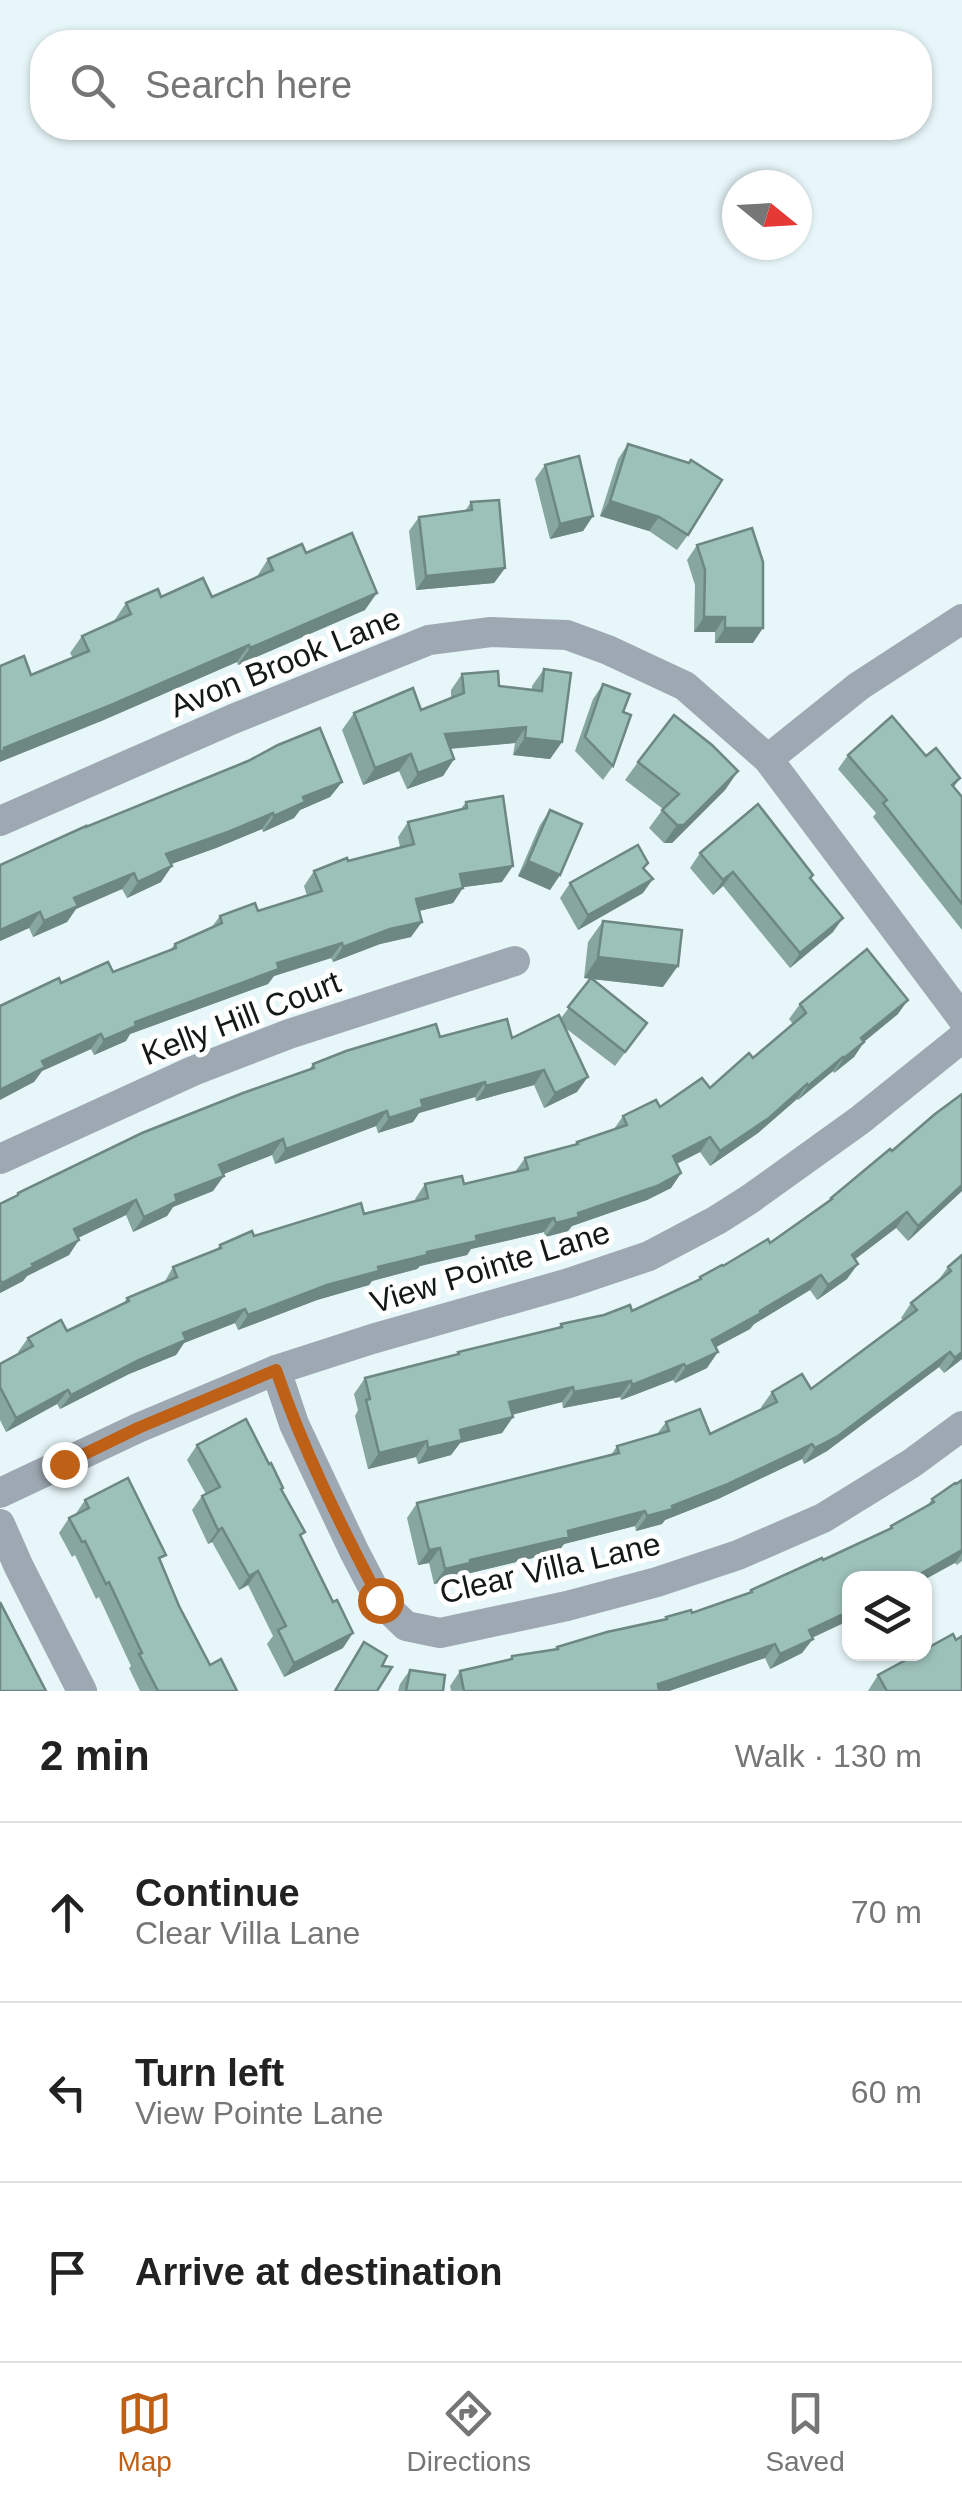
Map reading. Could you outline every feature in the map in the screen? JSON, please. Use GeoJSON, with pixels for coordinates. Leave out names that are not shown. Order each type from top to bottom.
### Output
{"type":"FeatureCollection","features":[{"type":"Feature","properties":{"kind":"street"},"geometry":{"type":"LineString","coordinates":[[768,759],[859,686],[962,619]]}},
{"type":"Feature","properties":{"kind":"street","name":"Avon Brook Lane"},"geometry":{"type":"LineString","coordinates":[[0,821],[429,640],[491,632],[567,634],[685,686],[768,759],[962,1018]]}},
{"type":"Feature","properties":{"kind":"street","name":"Kelly Hill Court"},"geometry":{"type":"LineString","coordinates":[[0,1160],[193,1071],[306,1028],[515,961]]}},
{"type":"Feature","properties":{"kind":"street","name":"View Pointe Lane"},"geometry":{"type":"LineString","coordinates":[[0,1493],[154,1421],[276,1370],[649,1256],[750,1198],[860,1120],[962,1038]]}},
{"type":"Feature","properties":{"kind":"street","name":"Clear Villa Lane"},"geometry":{"type":"LineString","coordinates":[[276,1370],[294,1424],[380,1600],[406,1626],[440,1633],[567,1606],[658,1582],[738,1555],[823,1518],[912,1464],[962,1426]]}},
{"type":"Feature","properties":{"kind":"street"},"geometry":{"type":"LineString","coordinates":[[0,1524],[82,1691]]}},
{"type":"Feature","properties":{"kind":"building"},"geometry":{"type":"Polygon","coordinates":[[[628,444],[689,463],[691,460],[722,480],[688,535],[659,517],[610,501],[628,444]]]}},
{"type":"Feature","properties":{"kind":"building"},"geometry":{"type":"Polygon","coordinates":[[[579,456],[593,516],[560,524],[545,465],[579,456]]]}},
{"type":"Feature","properties":{"kind":"building"},"geometry":{"type":"Polygon","coordinates":[[[499,500],[505,568],[426,576],[419,517],[472,510],[471,502],[499,500]]]}},
{"type":"Feature","properties":{"kind":"building"},"geometry":{"type":"Polygon","coordinates":[[[752,528],[763,562],[763,628],[725,628],[725,617],[704,617],[705,570],[697,545],[752,528]]]}},
{"type":"Feature","properties":{"kind":"building"},"geometry":{"type":"Polygon","coordinates":[[[352,533],[377,593],[0,752],[0,666],[24,656],[31,675],[89,651],[82,636],[131,614],[126,603],[158,589],[161,597],[203,578],[212,597],[273,570],[268,559],[302,544],[306,553],[352,533]]]}},
{"type":"Feature","properties":{"kind":"building"},"geometry":{"type":"Polygon","coordinates":[[[544,669],[571,673],[562,742],[525,738],[526,727],[445,734],[454,759],[418,773],[411,754],[375,768],[354,713],[413,688],[421,710],[464,693],[462,674],[498,671],[499,686],[542,691],[544,669]]]}},
{"type":"Feature","properties":{"kind":"building"},"geometry":{"type":"Polygon","coordinates":[[[603,684],[630,694],[623,712],[631,715],[613,766],[585,737],[603,684]]]}},
{"type":"Feature","properties":{"kind":"building"},"geometry":{"type":"Polygon","coordinates":[[[674,715],[738,771],[684,825],[677,825],[662,810],[679,794],[638,762],[674,715]]]}},
{"type":"Feature","properties":{"kind":"building"},"geometry":{"type":"Polygon","coordinates":[[[892,716],[926,756],[936,748],[960,778],[952,785],[962,797],[962,904],[883,803],[887,800],[848,755],[892,716]]]}},
{"type":"Feature","properties":{"kind":"building"},"geometry":{"type":"Polygon","coordinates":[[[320,728],[342,782],[303,797],[305,802],[274,816],[273,813],[166,854],[172,866],[138,882],[134,873],[74,898],[78,906],[44,921],[40,912],[0,930],[0,865],[320,728]]]}},
{"type":"Feature","properties":{"kind":"building"},"geometry":{"type":"Polygon","coordinates":[[[503,796],[513,866],[460,874],[463,888],[416,899],[422,922],[277,963],[279,969],[135,1022],[136,1026],[104,1040],[101,1034],[42,1061],[45,1067],[0,1090],[0,1006],[59,978],[61,983],[108,962],[113,972],[176,948],[175,944],[222,923],[220,916],[255,903],[258,911],[322,891],[314,871],[347,858],[348,861],[414,844],[408,822],[467,808],[466,802],[503,796]]]}},
{"type":"Feature","properties":{"kind":"building"},"geometry":{"type":"Polygon","coordinates":[[[758,804],[843,918],[800,953],[733,872],[723,880],[700,853],[758,804]]]}},
{"type":"Feature","properties":{"kind":"building"},"geometry":{"type":"Polygon","coordinates":[[[550,810],[582,824],[560,875],[528,861],[550,810]]]}},
{"type":"Feature","properties":{"kind":"building"},"geometry":{"type":"Polygon","coordinates":[[[638,845],[648,863],[643,868],[653,879],[588,915],[570,883],[638,845]]]}},
{"type":"Feature","properties":{"kind":"building"},"geometry":{"type":"Polygon","coordinates":[[[603,921],[682,930],[678,966],[598,957],[603,921]]]}},
{"type":"Feature","properties":{"kind":"building"},"geometry":{"type":"Polygon","coordinates":[[[867,949],[908,1000],[861,1038],[864,1042],[769,1118],[720,1151],[710,1137],[673,1156],[681,1173],[657,1186],[578,1213],[579,1217],[556,1223],[554,1218],[476,1236],[477,1241],[378,1267],[379,1271],[327,1285],[248,1315],[245,1309],[183,1333],[186,1340],[71,1395],[68,1390],[16,1418],[0,1387],[0,1364],[33,1346],[28,1338],[61,1320],[67,1331],[129,1301],[127,1298],[177,1277],[173,1267],[252,1231],[254,1236],[361,1203],[364,1214],[428,1198],[425,1184],[462,1176],[464,1184],[528,1169],[525,1158],[627,1125],[623,1116],[656,1100],[660,1107],[702,1078],[710,1088],[749,1053],[753,1058],[806,1013],[800,1004],[867,949]]]}},
{"type":"Feature","properties":{"kind":"building"},"geometry":{"type":"Polygon","coordinates":[[[591,978],[647,1023],[625,1052],[568,1007],[591,978]]]}},
{"type":"Feature","properties":{"kind":"building"},"geometry":{"type":"Polygon","coordinates":[[[559,1015],[588,1077],[555,1093],[544,1070],[421,1100],[423,1107],[389,1118],[387,1111],[286,1149],[283,1139],[219,1165],[224,1176],[175,1195],[177,1201],[144,1217],[136,1200],[74,1229],[79,1240],[2,1283],[0,1280],[0,1204],[142,1133],[314,1068],[313,1064],[346,1051],[436,1024],[440,1037],[507,1019],[512,1038],[559,1015]]]}},
{"type":"Feature","properties":{"kind":"building"},"geometry":{"type":"Polygon","coordinates":[[[962,1094],[962,1185],[918,1226],[907,1212],[852,1255],[858,1264],[828,1285],[821,1275],[712,1340],[718,1352],[686,1367],[684,1364],[632,1385],[631,1381],[574,1392],[573,1387],[509,1402],[513,1417],[460,1430],[462,1440],[428,1448],[427,1441],[379,1453],[366,1400],[370,1399],[365,1378],[562,1327],[561,1324],[630,1305],[632,1311],[701,1279],[768,1239],[770,1243],[832,1199],[962,1094]]]}},
{"type":"Feature","properties":{"kind":"building"},"geometry":{"type":"Polygon","coordinates":[[[962,1255],[962,1352],[955,1358],[950,1352],[838,1436],[815,1448],[812,1444],[672,1506],[673,1509],[647,1516],[645,1511],[568,1531],[569,1537],[445,1569],[440,1548],[429,1550],[417,1503],[619,1453],[617,1446],[669,1431],[666,1422],[700,1409],[710,1434],[777,1402],[772,1392],[802,1374],[811,1389],[917,1310],[911,1303],[951,1271],[948,1267],[962,1255]]]}},
{"type":"Feature","properties":{"kind":"building"},"geometry":{"type":"Polygon","coordinates":[[[246,1419],[305,1532],[300,1535],[333,1602],[337,1600],[353,1633],[294,1663],[278,1630],[286,1626],[258,1571],[249,1576],[222,1528],[218,1530],[202,1496],[220,1487],[197,1445],[246,1419]]]}},
{"type":"Feature","properties":{"kind":"building"},"geometry":{"type":"Polygon","coordinates":[[[128,1478],[166,1555],[159,1558],[179,1606],[210,1665],[221,1659],[237,1691],[158,1691],[109,1582],[106,1584],[69,1518],[89,1508],[85,1500],[128,1478]]]}},
{"type":"Feature","properties":{"kind":"building"},"geometry":{"type":"Polygon","coordinates":[[[962,1480],[962,1550],[925,1571],[842,1571],[842,1615],[809,1630],[813,1639],[780,1654],[775,1644],[658,1684],[659,1691],[464,1691],[460,1671],[512,1656],[558,1649],[691,1610],[692,1613],[752,1592],[892,1528],[962,1480]]]}},
{"type":"Feature","properties":{"kind":"building"},"geometry":{"type":"Polygon","coordinates":[[[0,1602],[46,1691],[0,1691],[0,1602]]]}},
{"type":"Feature","properties":{"kind":"building"},"geometry":{"type":"Polygon","coordinates":[[[953,1634],[956,1640],[962,1636],[962,1691],[887,1691],[878,1675],[904,1661],[932,1661],[932,1646],[953,1634]]]}},
{"type":"Feature","properties":{"kind":"building"},"geometry":{"type":"Polygon","coordinates":[[[364,1642],[387,1656],[382,1666],[392,1667],[377,1691],[335,1691],[364,1642]]]}},
{"type":"Feature","properties":{"kind":"building"},"geometry":{"type":"Polygon","coordinates":[[[410,1670],[445,1675],[443,1691],[406,1691],[410,1670]]]}},
{"type":"Feature","properties":{"kind":"route"},"geometry":{"type":"LineString","coordinates":[[64,1464],[276,1370],[294,1424],[380,1600]]}}]}
